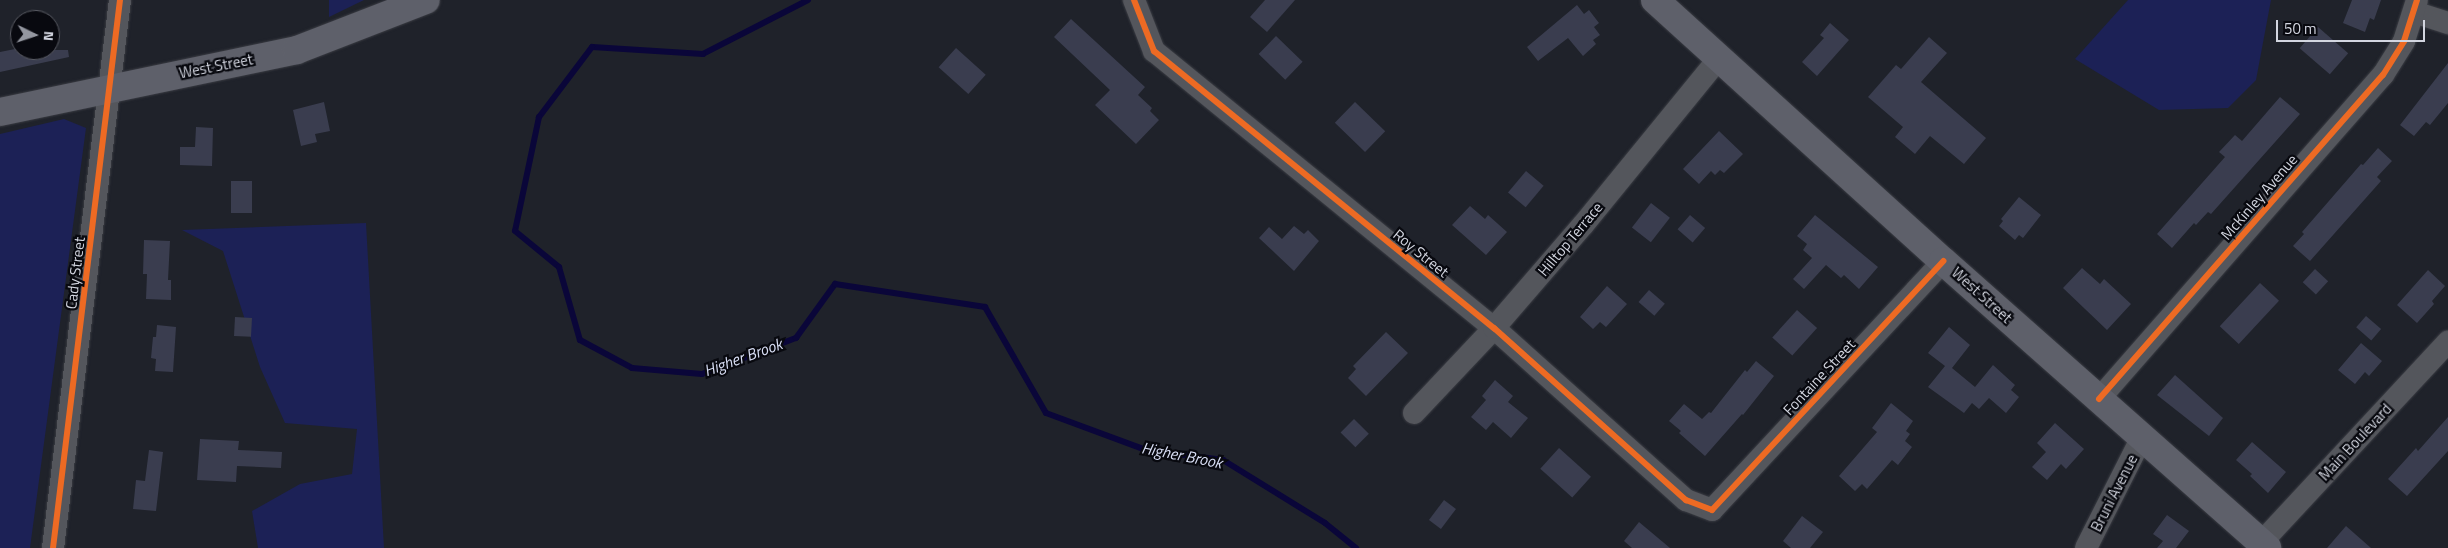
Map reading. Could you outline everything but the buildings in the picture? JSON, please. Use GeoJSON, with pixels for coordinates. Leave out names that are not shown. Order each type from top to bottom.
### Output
{"type":"FeatureCollection","features":[{"type":"Feature","properties":{"kind":"main road","name":"West Street"},"geometry":{"type":"LineString","coordinates":[[0,112],[297,50],[426,0]]}},
{"type":"Feature","properties":{"kind":"main road","name":"West Street"},"geometry":{"type":"LineString","coordinates":[[1655,0],[1943,261],[2264,546]]}},
{"type":"Feature","properties":{"kind":"street","name":"Cady Street"},"geometry":{"type":"LineString","coordinates":[[53,548],[120,0]]}},
{"type":"Feature","properties":{"kind":"street","name":"Roy Street"},"geometry":{"type":"LineString","coordinates":[[1134,0],[1154,51],[1494,328],[1686,500],[1712,510]]}},
{"type":"Feature","properties":{"kind":"street"},"geometry":{"type":"LineString","coordinates":[[2415,6],[2448,23]]}},
{"type":"Feature","properties":{"kind":"street","name":"McKinley Avenue"},"geometry":{"type":"LineString","coordinates":[[2099,399],[2383,76],[2404,41],[2415,6]]}},
{"type":"Feature","properties":{"kind":"street","name":"Hilltop Terrace"},"geometry":{"type":"LineString","coordinates":[[1414,413],[1494,328],[1583,225],[1719,58]]}},
{"type":"Feature","properties":{"kind":"street","name":"Fontaine Street"},"geometry":{"type":"LineString","coordinates":[[1712,510],[1943,261]]}},
{"type":"Feature","properties":{"kind":"street","name":"Main Boulevard"},"geometry":{"type":"LineString","coordinates":[[2264,546],[2448,342]]}},
{"type":"Feature","properties":{"kind":"street","name":"Bruni Avenue"},"geometry":{"type":"LineString","coordinates":[[2086,548],[2142,437]]}},
{"type":"Feature","properties":{"kind":"shaded area"},"geometry":{"type":"Polygon","coordinates":[[[329,0],[364,0],[329,17],[329,0]]]}},
{"type":"Feature","properties":{"kind":"shaded area"},"geometry":{"type":"Polygon","coordinates":[[[2128,0],[2271,0],[2256,80],[2228,108],[2159,110],[2075,59],[2128,0]]]}},
{"type":"Feature","properties":{"kind":"shaded area"},"geometry":{"type":"Polygon","coordinates":[[[64,119],[86,128],[30,548],[0,548],[0,134],[64,119]]]}},
{"type":"Feature","properties":{"kind":"shaded area"},"geometry":{"type":"Polygon","coordinates":[[[366,223],[384,548],[258,548],[252,511],[300,484],[352,474],[357,429],[285,423],[260,367],[223,251],[182,230],[366,223]]]}},
{"type":"Feature","properties":{"kind":"waterway","name":"Higher Brook"},"geometry":{"type":"LineString","coordinates":[[808,0],[703,54],[592,47],[539,117],[515,231],[559,267],[580,340],[632,368],[702,374],[796,338],[835,284],[985,307],[1046,413],[1146,450],[1223,460],[1325,523],[1356,548]]}},
{"type":"Feature","properties":{"kind":"cycle path"},"geometry":{"type":"LineString","coordinates":[[53,548],[120,0]]}},
{"type":"Feature","properties":{"kind":"cycle path"},"geometry":{"type":"LineString","coordinates":[[1134,0],[1154,51],[1494,328],[1686,500],[1712,510],[1943,261]]}},
{"type":"Feature","properties":{"kind":"cycle path"},"geometry":{"type":"LineString","coordinates":[[2099,399],[2383,75],[2404,41],[2417,0]]}}]}
